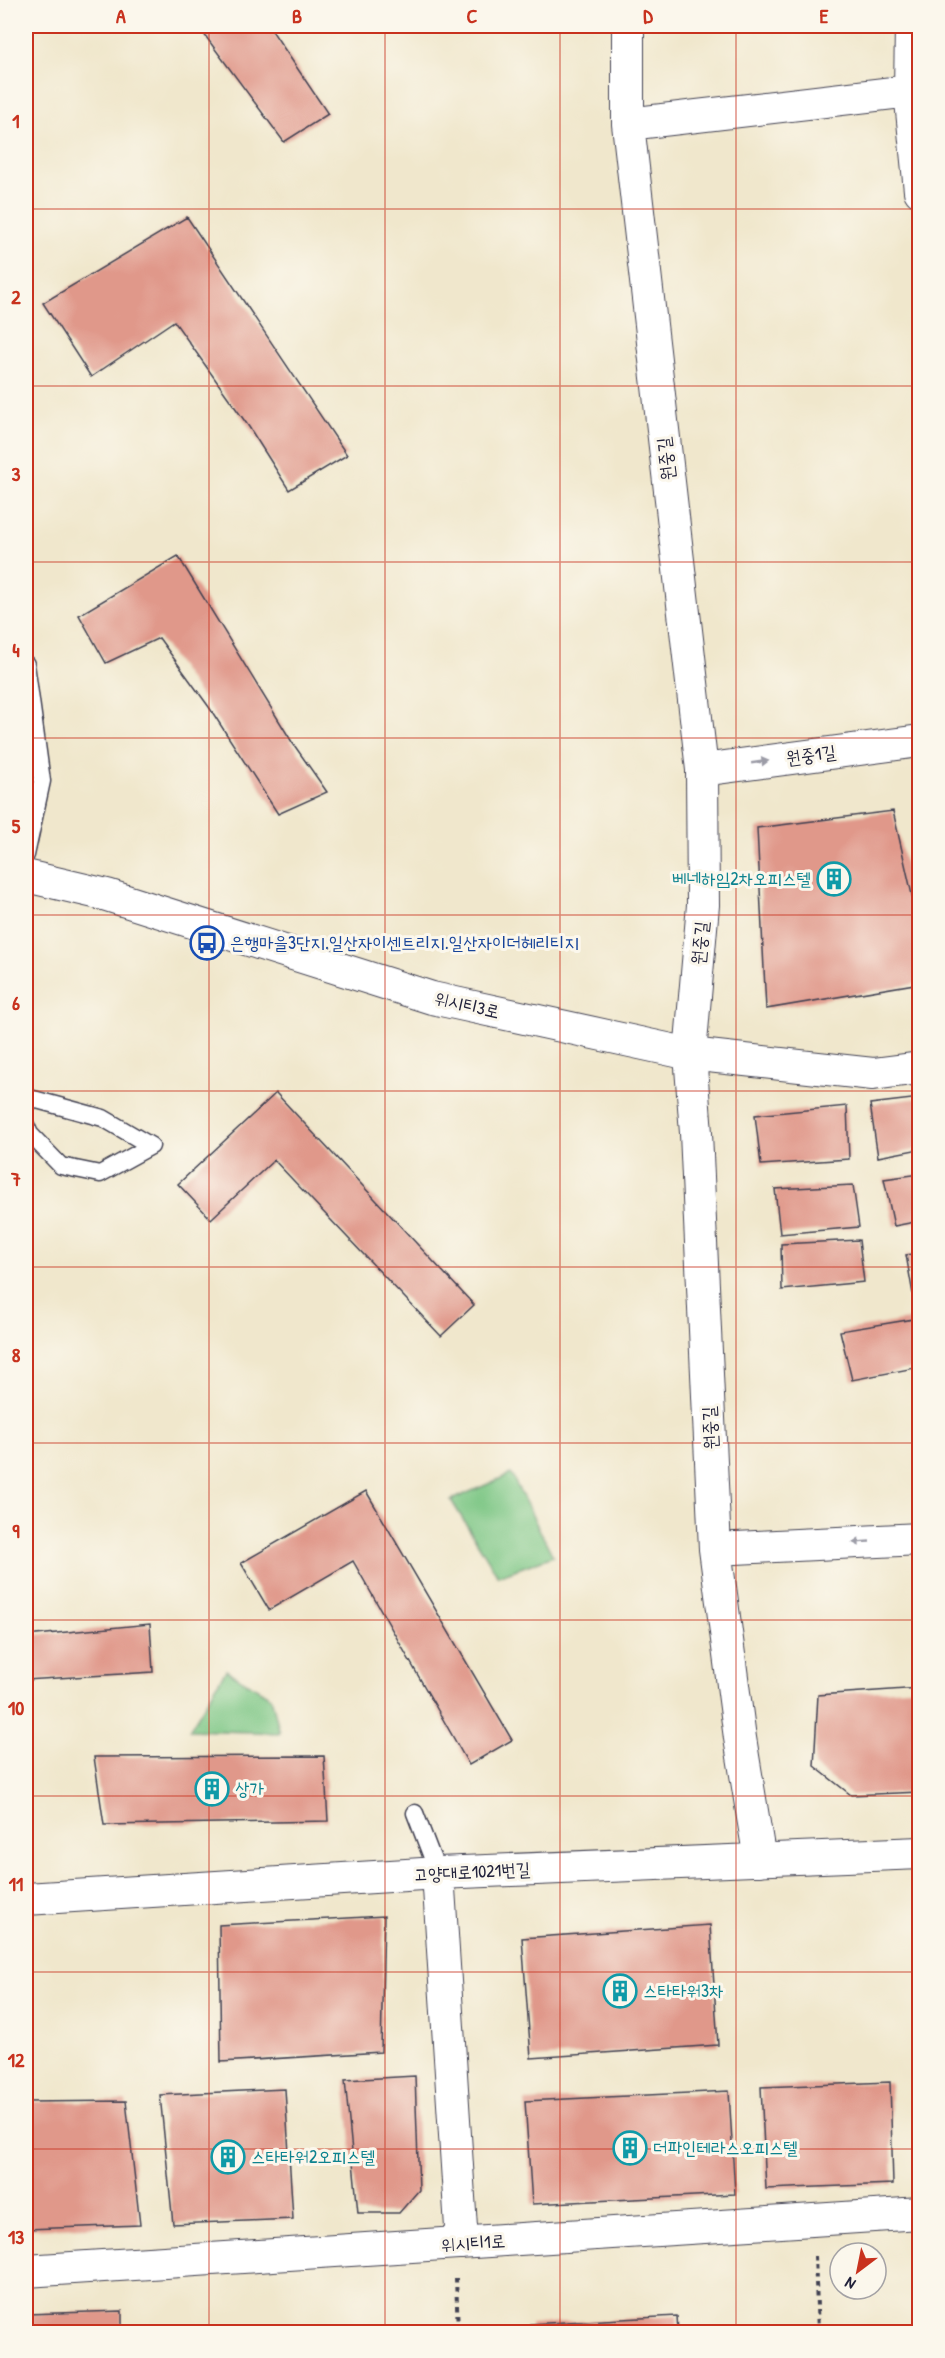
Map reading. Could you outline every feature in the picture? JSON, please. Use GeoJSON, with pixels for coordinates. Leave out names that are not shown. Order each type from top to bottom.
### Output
{"type":"FeatureCollection","features":[{"type":"Feature","properties":{"kind":"street","name":"원중길"},"geometry":{"type":"LineString","coordinates":[[628,26],[628,124],[702,770],[703,905],[690,1054],[696,1133],[715,1549],[740,1738],[760,1860]]}},
{"type":"Feature","properties":{"kind":"street"},"geometry":{"type":"LineString","coordinates":[[911,26],[910,91],[920,191]]}},
{"type":"Feature","properties":{"kind":"street"},"geometry":{"type":"LineString","coordinates":[[628,124],[910,91]]}},
{"type":"Feature","properties":{"kind":"street","name":"원중1길"},"geometry":{"type":"LineString","coordinates":[[702,770],[920,741]]}},
{"type":"Feature","properties":{"kind":"street","name":"위시티3로"},"geometry":{"type":"LineString","coordinates":[[26,876],[107,895],[432,998],[690,1054],[873,1074],[920,1068]]}},
{"type":"Feature","properties":{"kind":"street"},"geometry":{"type":"LineString","coordinates":[[715,1549],[920,1539]]}},
{"type":"Feature","properties":{"kind":"street","name":"고양대로1021번길"},"geometry":{"type":"LineString","coordinates":[[26,1899],[438,1873],[920,1853]]}},
{"type":"Feature","properties":{"kind":"street"},"geometry":{"type":"LineString","coordinates":[[438,1873],[462,2243]]}},
{"type":"Feature","properties":{"kind":"street","name":"위시티1로"},"geometry":{"type":"LineString","coordinates":[[26,2271],[920,2213]]}},
{"type":"Feature","properties":{"kind":"lane"},"geometry":{"type":"LineString","coordinates":[[26,664],[42,781],[26,855]]}},
{"type":"Feature","properties":{"kind":"lane"},"geometry":{"type":"LineString","coordinates":[[26,1097],[103,1118],[151,1146],[100,1174],[61,1166],[30,1134],[26,1125]]}},
{"type":"Feature","properties":{"kind":"lane"},"geometry":{"type":"LineString","coordinates":[[415,1813],[438,1873]]}},
{"type":"Feature","properties":{"kind":"path"},"geometry":{"type":"LineString","coordinates":[[815,2256],[818,2332]]}},
{"type":"Feature","properties":{"kind":"path"},"geometry":{"type":"LineString","coordinates":[[456,2278],[458,2332]]}},
{"type":"Feature","properties":{"kind":"green space"},"geometry":{"type":"Polygon","coordinates":[[[511,1474],[553,1556],[498,1576],[451,1500],[511,1474]]]}},
{"type":"Feature","properties":{"kind":"green space"},"geometry":{"type":"Polygon","coordinates":[[[226,1670],[271,1697],[280,1733],[189,1730],[226,1670]]]}},
{"type":"Feature","properties":{"kind":"building"},"geometry":{"type":"Polygon","coordinates":[[[198,26],[269,26],[328,114],[284,142],[198,26]]]}},
{"type":"Feature","properties":{"kind":"building"},"geometry":{"type":"Polygon","coordinates":[[[187,217],[347,455],[289,490],[249,427],[174,321],[91,377],[43,303],[187,217]]]}},
{"type":"Feature","properties":{"kind":"building"},"geometry":{"type":"Polygon","coordinates":[[[178,556],[292,742],[327,792],[278,814],[209,707],[159,638],[106,663],[79,615],[178,556]]]}},
{"type":"Feature","properties":{"kind":"building","name":"베네하임2차오피스텔"},"geometry":{"type":"Polygon","coordinates":[[[893,811],[920,930],[920,983],[766,1009],[757,828],[893,811]]]}},
{"type":"Feature","properties":{"kind":"building"},"geometry":{"type":"Polygon","coordinates":[[[276,1093],[474,1305],[441,1336],[274,1160],[211,1219],[178,1184],[276,1093]]]}},
{"type":"Feature","properties":{"kind":"building"},"geometry":{"type":"Polygon","coordinates":[[[920,1098],[920,1149],[878,1157],[870,1104],[920,1098]]]}},
{"type":"Feature","properties":{"kind":"building"},"geometry":{"type":"Polygon","coordinates":[[[847,1106],[849,1159],[761,1165],[755,1115],[847,1106]]]}},
{"type":"Feature","properties":{"kind":"building"},"geometry":{"type":"Polygon","coordinates":[[[920,1174],[920,1221],[894,1226],[884,1179],[920,1174]]]}},
{"type":"Feature","properties":{"kind":"building"},"geometry":{"type":"Polygon","coordinates":[[[853,1185],[859,1227],[780,1234],[775,1189],[853,1185]]]}},
{"type":"Feature","properties":{"kind":"building"},"geometry":{"type":"Polygon","coordinates":[[[859,1240],[864,1282],[782,1290],[781,1244],[859,1240]]]}},
{"type":"Feature","properties":{"kind":"building"},"geometry":{"type":"Polygon","coordinates":[[[920,1253],[920,1299],[914,1300],[906,1255],[920,1253]]]}},
{"type":"Feature","properties":{"kind":"building"},"geometry":{"type":"Polygon","coordinates":[[[920,1318],[920,1367],[852,1380],[840,1331],[920,1318]]]}},
{"type":"Feature","properties":{"kind":"building"},"geometry":{"type":"Polygon","coordinates":[[[366,1491],[512,1740],[469,1765],[353,1561],[269,1610],[241,1563],[366,1491]]]}},
{"type":"Feature","properties":{"kind":"building"},"geometry":{"type":"Polygon","coordinates":[[[150,1624],[153,1672],[26,1680],[26,1636],[150,1624]]]}},
{"type":"Feature","properties":{"kind":"building"},"geometry":{"type":"Polygon","coordinates":[[[920,1688],[920,1792],[851,1795],[814,1766],[818,1695],[920,1688]]]}},
{"type":"Feature","properties":{"kind":"building","name":"상가"},"geometry":{"type":"Polygon","coordinates":[[[324,1756],[328,1821],[104,1825],[94,1757],[324,1756]]]}},
{"type":"Feature","properties":{"kind":"building"},"geometry":{"type":"Polygon","coordinates":[[[384,1916],[381,2052],[221,2062],[219,1925],[384,1916]]]}},
{"type":"Feature","properties":{"kind":"building","name":"스타타워3차"},"geometry":{"type":"Polygon","coordinates":[[[710,1925],[718,2045],[531,2058],[522,1938],[710,1925]]]}},
{"type":"Feature","properties":{"kind":"building"},"geometry":{"type":"Polygon","coordinates":[[[415,2076],[419,2190],[399,2213],[358,2213],[345,2080],[415,2076]]]}},
{"type":"Feature","properties":{"kind":"building"},"geometry":{"type":"Polygon","coordinates":[[[890,2082],[893,2184],[766,2189],[761,2087],[890,2082]]]}},
{"type":"Feature","properties":{"kind":"building","name":"스타타워2오피스텔"},"geometry":{"type":"Polygon","coordinates":[[[285,2089],[293,2219],[173,2224],[160,2095],[285,2089]]]}},
{"type":"Feature","properties":{"kind":"building","name":"더파인테라스오피스텔"},"geometry":{"type":"Polygon","coordinates":[[[729,2091],[735,2194],[532,2204],[525,2101],[729,2091]]]}},
{"type":"Feature","properties":{"kind":"building"},"geometry":{"type":"Polygon","coordinates":[[[126,2101],[140,2225],[26,2229],[26,2102],[126,2101]]]}},
{"type":"Feature","properties":{"kind":"building"},"geometry":{"type":"Polygon","coordinates":[[[122,2311],[122,2332],[26,2332],[26,2314],[122,2311]]]}},
{"type":"Feature","properties":{"kind":"building"},"geometry":{"type":"Polygon","coordinates":[[[677,2316],[678,2332],[531,2332],[530,2324],[677,2316]]]}},
{"type":"Feature","properties":{"kind":"place","name":"베네하임2차오피스텔"},"geometry":{"type":"Point","coordinates":[834,879]}},
{"type":"Feature","properties":{"kind":"place","name":"은행마을3단지.일산자이센트리지.일산자이더헤리티지"},"geometry":{"type":"Point","coordinates":[207,943]}},
{"type":"Feature","properties":{"kind":"place","name":"상가"},"geometry":{"type":"Point","coordinates":[212,1789]}},
{"type":"Feature","properties":{"kind":"place","name":"스타타워3차"},"geometry":{"type":"Point","coordinates":[620,1991]}},
{"type":"Feature","properties":{"kind":"place","name":"더파인테라스오피스텔"},"geometry":{"type":"Point","coordinates":[630,2148]}},
{"type":"Feature","properties":{"kind":"place","name":"스타타워2오피스텔"},"geometry":{"type":"Point","coordinates":[228,2157]}}]}
